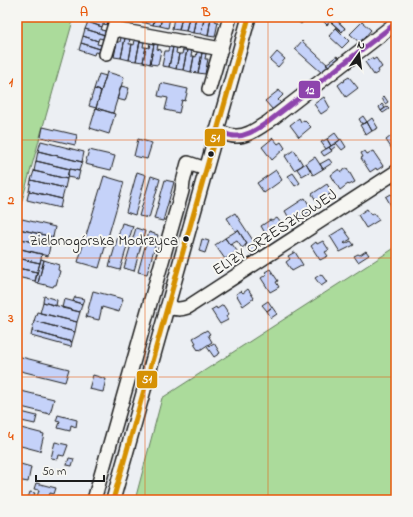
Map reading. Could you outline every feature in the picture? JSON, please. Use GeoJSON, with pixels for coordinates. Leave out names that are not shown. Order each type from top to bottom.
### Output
{"type":"FeatureCollection","features":[{"type":"Feature","properties":{"kind":"street"},"geometry":{"type":"LineString","coordinates":[[208,89],[230,17]]}},
{"type":"Feature","properties":{"kind":"street"},"geometry":{"type":"LineString","coordinates":[[112,500],[249,17]]}},
{"type":"Feature","properties":{"kind":"street"},"geometry":{"type":"LineString","coordinates":[[106,54],[115,23],[221,49]]}},
{"type":"Feature","properties":{"kind":"street"},"geometry":{"type":"LineString","coordinates":[[216,131],[235,136],[241,136],[254,131],[396,23]]}},
{"type":"Feature","properties":{"kind":"street"},"geometry":{"type":"LineString","coordinates":[[94,500],[182,191],[188,163],[206,169]]}},
{"type":"Feature","properties":{"kind":"street","name":"ELIZY ORZESZKOWEJ"},"geometry":{"type":"LineString","coordinates":[[152,295],[175,309],[188,307],[396,172]]}},
{"type":"Feature","properties":{"kind":"street"},"geometry":{"type":"LineString","coordinates":[[127,385],[143,390]]}},
{"type":"Feature","properties":{"kind":"green space"},"geometry":{"type":"Polygon","coordinates":[[[17,17],[74,17],[17,218],[17,17]]]}},
{"type":"Feature","properties":{"kind":"green space"},"geometry":{"type":"Polygon","coordinates":[[[396,247],[396,500],[135,500],[162,398],[396,247]]]}},
{"type":"Feature","properties":{"kind":"building"},"geometry":{"type":"Polygon","coordinates":[[[89,17],[96,17],[109,21],[108,25],[103,24],[102,27],[88,22],[89,17]]]}},
{"type":"Feature","properties":{"kind":"building"},"geometry":{"type":"Polygon","coordinates":[[[96,17],[110,17],[109,21],[96,17]]]}},
{"type":"Feature","properties":{"kind":"building"},"geometry":{"type":"Polygon","coordinates":[[[124,17],[132,17],[132,21],[124,19],[124,17]]]}},
{"type":"Feature","properties":{"kind":"building"},"geometry":{"type":"Polygon","coordinates":[[[132,17],[140,17],[139,22],[132,21],[132,17]]]}},
{"type":"Feature","properties":{"kind":"building"},"geometry":{"type":"Polygon","coordinates":[[[140,17],[147,17],[146,23],[139,22],[140,17]]]}},
{"type":"Feature","properties":{"kind":"building"},"geometry":{"type":"Polygon","coordinates":[[[147,17],[155,17],[153,25],[146,23],[147,17]]]}},
{"type":"Feature","properties":{"kind":"building"},"geometry":{"type":"Polygon","coordinates":[[[155,17],[162,17],[160,26],[153,25],[155,17]]]}},
{"type":"Feature","properties":{"kind":"building"},"geometry":{"type":"Polygon","coordinates":[[[162,17],[170,17],[168,28],[160,26],[162,17]]]}},
{"type":"Feature","properties":{"kind":"building"},"geometry":{"type":"Polygon","coordinates":[[[174,17],[182,17],[179,30],[172,29],[174,17]]]}},
{"type":"Feature","properties":{"kind":"building"},"geometry":{"type":"Polygon","coordinates":[[[182,17],[189,17],[186,31],[179,30],[182,17]]]}},
{"type":"Feature","properties":{"kind":"building"},"geometry":{"type":"Polygon","coordinates":[[[189,17],[196,17],[193,33],[186,31],[189,17]]]}},
{"type":"Feature","properties":{"kind":"building"},"geometry":{"type":"Polygon","coordinates":[[[196,17],[201,17],[201,19],[204,19],[201,34],[193,33],[196,17]]]}},
{"type":"Feature","properties":{"kind":"building"},"geometry":{"type":"Polygon","coordinates":[[[207,17],[211,17],[208,36],[201,34],[204,19],[206,20],[207,17]]]}},
{"type":"Feature","properties":{"kind":"building"},"geometry":{"type":"Polygon","coordinates":[[[211,17],[216,17],[215,21],[218,22],[215,37],[208,36],[211,17]]]}},
{"type":"Feature","properties":{"kind":"building"},"geometry":{"type":"Polygon","coordinates":[[[293,17],[308,17],[301,24],[293,17]]]}},
{"type":"Feature","properties":{"kind":"building"},"geometry":{"type":"Polygon","coordinates":[[[325,17],[333,17],[345,28],[342,32],[325,17]]]}},
{"type":"Feature","properties":{"kind":"building"},"geometry":{"type":"Polygon","coordinates":[[[333,17],[345,28],[342,32],[330,21],[327,25],[318,18],[333,17]]]}},
{"type":"Feature","properties":{"kind":"building"},"geometry":{"type":"Polygon","coordinates":[[[88,22],[102,27],[101,30],[106,31],[105,35],[85,29],[88,22]]]}},
{"type":"Feature","properties":{"kind":"building"},"geometry":{"type":"Polygon","coordinates":[[[362,22],[371,30],[360,43],[350,34],[362,22]]]}},
{"type":"Feature","properties":{"kind":"building"},"geometry":{"type":"Polygon","coordinates":[[[336,28],[349,41],[342,48],[329,36],[336,28]]]}},
{"type":"Feature","properties":{"kind":"building"},"geometry":{"type":"Polygon","coordinates":[[[85,29],[105,35],[103,39],[99,38],[98,41],[83,36],[85,29]]]}},
{"type":"Feature","properties":{"kind":"building"},"geometry":{"type":"Polygon","coordinates":[[[83,36],[98,41],[97,44],[102,45],[100,49],[81,43],[83,36]]]}},
{"type":"Feature","properties":{"kind":"building"},"geometry":{"type":"Polygon","coordinates":[[[121,37],[125,38],[121,58],[114,57],[117,42],[120,42],[121,37]]]}},
{"type":"Feature","properties":{"kind":"building"},"geometry":{"type":"Polygon","coordinates":[[[125,38],[130,39],[129,44],[132,44],[129,60],[121,58],[125,38]]]}},
{"type":"Feature","properties":{"kind":"building"},"geometry":{"type":"Polygon","coordinates":[[[135,40],[140,41],[136,61],[129,60],[132,44],[134,45],[135,40]]]}},
{"type":"Feature","properties":{"kind":"building"},"geometry":{"type":"Polygon","coordinates":[[[140,41],[144,42],[143,47],[146,47],[143,62],[136,61],[140,41]]]}},
{"type":"Feature","properties":{"kind":"building"},"geometry":{"type":"Polygon","coordinates":[[[302,41],[329,66],[322,73],[295,49],[302,41]]]}},
{"type":"Feature","properties":{"kind":"building"},"geometry":{"type":"Polygon","coordinates":[[[81,43],[100,49],[99,53],[95,52],[94,55],[79,50],[81,43]]]}},
{"type":"Feature","properties":{"kind":"building"},"geometry":{"type":"Polygon","coordinates":[[[150,43],[154,44],[150,64],[143,62],[146,47],[149,48],[150,43]]]}},
{"type":"Feature","properties":{"kind":"building"},"geometry":{"type":"Polygon","coordinates":[[[154,44],[158,45],[157,49],[161,50],[158,65],[150,64],[154,44]]]}},
{"type":"Feature","properties":{"kind":"building"},"geometry":{"type":"Polygon","coordinates":[[[169,47],[173,47],[169,67],[162,66],[165,51],[168,51],[169,47]]]}},
{"type":"Feature","properties":{"kind":"building"},"geometry":{"type":"Polygon","coordinates":[[[173,47],[177,48],[176,53],[179,54],[176,69],[169,67],[173,47]]]}},
{"type":"Feature","properties":{"kind":"building"},"geometry":{"type":"Polygon","coordinates":[[[183,50],[187,50],[183,70],[176,69],[179,54],[182,54],[183,50]]]}},
{"type":"Feature","properties":{"kind":"building"},"geometry":{"type":"Polygon","coordinates":[[[187,50],[192,51],[191,56],[194,56],[191,72],[183,70],[187,50]]]}},
{"type":"Feature","properties":{"kind":"building"},"geometry":{"type":"Polygon","coordinates":[[[197,52],[202,53],[198,73],[191,72],[194,56],[196,57],[197,52]]]}},
{"type":"Feature","properties":{"kind":"building"},"geometry":{"type":"Polygon","coordinates":[[[277,52],[285,59],[278,67],[270,60],[277,52]]]}},
{"type":"Feature","properties":{"kind":"building"},"geometry":{"type":"Polygon","coordinates":[[[202,53],[206,54],[205,59],[208,59],[205,74],[198,73],[202,53]]]}},
{"type":"Feature","properties":{"kind":"building"},"geometry":{"type":"Polygon","coordinates":[[[337,56],[341,61],[322,74],[329,66],[326,64],[337,56]]]}},
{"type":"Feature","properties":{"kind":"building"},"geometry":{"type":"Polygon","coordinates":[[[372,58],[373,60],[376,58],[382,67],[378,70],[379,72],[374,75],[365,62],[372,58]]]}},
{"type":"Feature","properties":{"kind":"building"},"geometry":{"type":"Polygon","coordinates":[[[107,72],[124,77],[113,113],[96,108],[107,72]]]}},
{"type":"Feature","properties":{"kind":"building"},"geometry":{"type":"Polygon","coordinates":[[[99,74],[106,76],[101,91],[94,89],[99,74]]]}},
{"type":"Feature","properties":{"kind":"building"},"geometry":{"type":"Polygon","coordinates":[[[349,77],[358,88],[346,97],[338,85],[349,77]]]}},
{"type":"Feature","properties":{"kind":"building"},"geometry":{"type":"Polygon","coordinates":[[[161,83],[188,89],[185,101],[182,100],[179,113],[165,110],[168,98],[158,96],[161,83]]]}},
{"type":"Feature","properties":{"kind":"building"},"geometry":{"type":"Polygon","coordinates":[[[121,86],[129,88],[125,101],[117,99],[121,86]]]}},
{"type":"Feature","properties":{"kind":"building"},"geometry":{"type":"Polygon","coordinates":[[[94,89],[101,91],[96,108],[89,106],[94,89]]]}},
{"type":"Feature","properties":{"kind":"building"},"geometry":{"type":"Polygon","coordinates":[[[279,90],[283,95],[278,100],[281,105],[273,110],[265,101],[279,90]]]}},
{"type":"Feature","properties":{"kind":"building"},"geometry":{"type":"Polygon","coordinates":[[[384,96],[388,102],[385,104],[382,98],[384,96]]]}},
{"type":"Feature","properties":{"kind":"building"},"geometry":{"type":"Polygon","coordinates":[[[324,97],[330,108],[321,114],[314,104],[324,97]]]}},
{"type":"Feature","properties":{"kind":"building"},"geometry":{"type":"Polygon","coordinates":[[[382,104],[385,108],[381,111],[379,107],[382,104]]]}},
{"type":"Feature","properties":{"kind":"building"},"geometry":{"type":"Polygon","coordinates":[[[387,107],[389,109],[383,113],[381,111],[387,107]]]}},
{"type":"Feature","properties":{"kind":"building"},"geometry":{"type":"Polygon","coordinates":[[[96,108],[115,114],[109,134],[90,128],[96,108]]]}},
{"type":"Feature","properties":{"kind":"building"},"geometry":{"type":"Polygon","coordinates":[[[363,116],[367,122],[362,124],[359,119],[363,116]]]}},
{"type":"Feature","properties":{"kind":"building"},"geometry":{"type":"Polygon","coordinates":[[[299,118],[301,122],[304,120],[311,127],[299,137],[290,125],[299,118]]]}},
{"type":"Feature","properties":{"kind":"building"},"geometry":{"type":"Polygon","coordinates":[[[372,118],[378,128],[372,131],[367,122],[372,118]]]}},
{"type":"Feature","properties":{"kind":"building"},"geometry":{"type":"Polygon","coordinates":[[[367,122],[372,131],[366,135],[360,125],[367,122]]]}},
{"type":"Feature","properties":{"kind":"building"},"geometry":{"type":"Polygon","coordinates":[[[43,127],[77,135],[75,145],[41,137],[43,127]]]}},
{"type":"Feature","properties":{"kind":"building"},"geometry":{"type":"Polygon","coordinates":[[[335,133],[340,140],[331,146],[327,139],[335,133]]]}},
{"type":"Feature","properties":{"kind":"building"},"geometry":{"type":"Polygon","coordinates":[[[395,133],[396,135],[396,155],[386,140],[395,133]]]}},
{"type":"Feature","properties":{"kind":"building"},"geometry":{"type":"Polygon","coordinates":[[[273,138],[278,144],[281,142],[285,148],[272,160],[262,147],[273,138]]]}},
{"type":"Feature","properties":{"kind":"building"},"geometry":{"type":"Polygon","coordinates":[[[138,139],[152,143],[147,159],[134,156],[138,139]]]}},
{"type":"Feature","properties":{"kind":"building"},"geometry":{"type":"Polygon","coordinates":[[[327,139],[331,146],[326,149],[321,142],[327,139]]]}},
{"type":"Feature","properties":{"kind":"building"},"geometry":{"type":"Polygon","coordinates":[[[341,139],[346,147],[342,150],[336,143],[341,139]]]}},
{"type":"Feature","properties":{"kind":"building"},"geometry":{"type":"Polygon","coordinates":[[[41,141],[84,152],[82,162],[38,151],[41,141]]]}},
{"type":"Feature","properties":{"kind":"building"},"geometry":{"type":"Polygon","coordinates":[[[334,144],[336,146],[331,150],[329,147],[334,144]]]}},
{"type":"Feature","properties":{"kind":"building"},"geometry":{"type":"Polygon","coordinates":[[[329,147],[332,151],[324,156],[321,152],[329,147]]]}},
{"type":"Feature","properties":{"kind":"building"},"geometry":{"type":"Polygon","coordinates":[[[89,150],[115,156],[111,170],[85,164],[89,150]]]}},
{"type":"Feature","properties":{"kind":"building"},"geometry":{"type":"Polygon","coordinates":[[[294,150],[303,165],[294,170],[285,156],[294,150]]]}},
{"type":"Feature","properties":{"kind":"building"},"geometry":{"type":"Polygon","coordinates":[[[38,151],[82,162],[79,171],[36,161],[38,151]]]}},
{"type":"Feature","properties":{"kind":"building"},"geometry":{"type":"Polygon","coordinates":[[[365,151],[367,154],[373,151],[383,166],[370,172],[361,158],[363,157],[361,153],[365,151]]]}},
{"type":"Feature","properties":{"kind":"building"},"geometry":{"type":"Polygon","coordinates":[[[315,157],[323,169],[313,175],[306,163],[315,157]]]}},
{"type":"Feature","properties":{"kind":"building"},"geometry":{"type":"Polygon","coordinates":[[[329,159],[332,163],[323,169],[320,164],[329,159]]]}},
{"type":"Feature","properties":{"kind":"building"},"geometry":{"type":"Polygon","coordinates":[[[36,161],[69,169],[67,179],[34,171],[36,161]]]}},
{"type":"Feature","properties":{"kind":"building"},"geometry":{"type":"Polygon","coordinates":[[[306,163],[311,171],[302,176],[297,169],[306,163]]]}},
{"type":"Feature","properties":{"kind":"building"},"geometry":{"type":"Polygon","coordinates":[[[347,168],[355,182],[349,185],[348,184],[340,190],[331,175],[339,169],[341,172],[347,168]]]}},
{"type":"Feature","properties":{"kind":"building"},"geometry":{"type":"Polygon","coordinates":[[[69,169],[80,171],[78,179],[67,177],[69,169]]]}},
{"type":"Feature","properties":{"kind":"building"},"geometry":{"type":"Polygon","coordinates":[[[276,170],[282,180],[264,193],[257,183],[276,170]]]}},
{"type":"Feature","properties":{"kind":"building"},"geometry":{"type":"Polygon","coordinates":[[[34,171],[67,179],[65,188],[31,180],[34,171]]]}},
{"type":"Feature","properties":{"kind":"building"},"geometry":{"type":"Polygon","coordinates":[[[137,172],[146,175],[135,215],[126,212],[137,172]]]}},
{"type":"Feature","properties":{"kind":"building"},"geometry":{"type":"Polygon","coordinates":[[[293,173],[300,183],[295,186],[288,176],[293,173]]]}},
{"type":"Feature","properties":{"kind":"building"},"geometry":{"type":"Polygon","coordinates":[[[104,176],[124,182],[99,268],[78,262],[104,176]]]}},
{"type":"Feature","properties":{"kind":"building"},"geometry":{"type":"Polygon","coordinates":[[[151,176],[160,179],[149,218],[139,216],[151,176]]]}},
{"type":"Feature","properties":{"kind":"building"},"geometry":{"type":"Polygon","coordinates":[[[31,180],[65,188],[62,199],[29,191],[31,180]]]}},
{"type":"Feature","properties":{"kind":"building"},"geometry":{"type":"Polygon","coordinates":[[[165,180],[174,182],[163,221],[154,219],[165,180]]]}},
{"type":"Feature","properties":{"kind":"building"},"geometry":{"type":"Polygon","coordinates":[[[327,184],[331,191],[329,192],[331,194],[328,195],[330,198],[319,205],[312,194],[327,184]]]}},
{"type":"Feature","properties":{"kind":"building"},"geometry":{"type":"Polygon","coordinates":[[[29,191],[62,199],[60,208],[27,200],[29,191]]]}},
{"type":"Feature","properties":{"kind":"building"},"geometry":{"type":"Polygon","coordinates":[[[391,194],[393,196],[396,194],[396,207],[393,209],[386,197],[391,194]]]}},
{"type":"Feature","properties":{"kind":"building"},"geometry":{"type":"Polygon","coordinates":[[[305,198],[312,210],[292,223],[285,211],[305,198]]]}},
{"type":"Feature","properties":{"kind":"building"},"geometry":{"type":"Polygon","coordinates":[[[367,209],[371,215],[374,213],[379,220],[366,228],[358,215],[367,209]]]}},
{"type":"Feature","properties":{"kind":"building"},"geometry":{"type":"Polygon","coordinates":[[[235,213],[260,251],[252,256],[245,245],[247,244],[238,230],[236,232],[227,218],[235,213]]]}},
{"type":"Feature","properties":{"kind":"building"},"geometry":{"type":"Polygon","coordinates":[[[277,218],[284,227],[281,229],[282,232],[279,234],[277,232],[268,238],[261,226],[270,220],[272,221],[277,218]]]}},
{"type":"Feature","properties":{"kind":"building"},"geometry":{"type":"Polygon","coordinates":[[[22,219],[55,227],[53,237],[19,229],[22,219]]]}},
{"type":"Feature","properties":{"kind":"building"},"geometry":{"type":"Polygon","coordinates":[[[122,223],[133,226],[120,270],[109,267],[122,223]]]}},
{"type":"Feature","properties":{"kind":"building"},"geometry":{"type":"Polygon","coordinates":[[[136,228],[145,231],[134,271],[124,268],[136,228]]]}},
{"type":"Feature","properties":{"kind":"building"},"geometry":{"type":"Polygon","coordinates":[[[343,228],[351,239],[344,243],[345,244],[351,241],[354,245],[340,252],[330,236],[343,228]]]}},
{"type":"Feature","properties":{"kind":"building"},"geometry":{"type":"Polygon","coordinates":[[[19,229],[53,237],[50,246],[17,238],[19,229]]]}},
{"type":"Feature","properties":{"kind":"building"},"geometry":{"type":"Polygon","coordinates":[[[238,230],[247,244],[242,248],[237,241],[230,245],[225,238],[238,230]]]}},
{"type":"Feature","properties":{"kind":"building"},"geometry":{"type":"Polygon","coordinates":[[[149,232],[158,235],[147,274],[138,272],[149,232]]]}},
{"type":"Feature","properties":{"kind":"building"},"geometry":{"type":"Polygon","coordinates":[[[17,238],[50,246],[48,256],[17,248],[17,238]]]}},
{"type":"Feature","properties":{"kind":"building"},"geometry":{"type":"Polygon","coordinates":[[[225,238],[237,251],[225,259],[215,245],[225,238]]]}},
{"type":"Feature","properties":{"kind":"building"},"geometry":{"type":"Polygon","coordinates":[[[202,239],[209,241],[205,253],[199,251],[202,239]]]}},
{"type":"Feature","properties":{"kind":"building"},"geometry":{"type":"Polygon","coordinates":[[[323,241],[329,250],[325,252],[328,256],[320,260],[311,246],[316,242],[317,244],[323,241]]]}},
{"type":"Feature","properties":{"kind":"building"},"geometry":{"type":"Polygon","coordinates":[[[17,248],[42,254],[40,263],[17,258],[17,248]]]}},
{"type":"Feature","properties":{"kind":"building"},"geometry":{"type":"Polygon","coordinates":[[[366,251],[369,255],[358,262],[354,256],[358,254],[360,255],[366,251]]]}},
{"type":"Feature","properties":{"kind":"building"},"geometry":{"type":"Polygon","coordinates":[[[295,252],[303,265],[292,271],[286,262],[290,259],[288,256],[295,252]]]}},
{"type":"Feature","properties":{"kind":"building"},"geometry":{"type":"Polygon","coordinates":[[[17,258],[40,263],[37,272],[17,268],[17,258]]]}},
{"type":"Feature","properties":{"kind":"building"},"geometry":{"type":"Polygon","coordinates":[[[41,259],[44,260],[38,283],[35,282],[41,259]]]}},
{"type":"Feature","properties":{"kind":"building"},"geometry":{"type":"Polygon","coordinates":[[[44,260],[59,265],[58,270],[60,271],[56,285],[53,287],[38,283],[44,260]]]}},
{"type":"Feature","properties":{"kind":"building"},"geometry":{"type":"Polygon","coordinates":[[[17,268],[37,272],[35,281],[17,277],[17,268]]]}},
{"type":"Feature","properties":{"kind":"building"},"geometry":{"type":"Polygon","coordinates":[[[270,269],[278,281],[276,282],[279,287],[270,292],[261,278],[267,274],[265,272],[270,269]]]}},
{"type":"Feature","properties":{"kind":"building"},"geometry":{"type":"Polygon","coordinates":[[[321,274],[327,282],[321,286],[315,278],[321,274]]]}},
{"type":"Feature","properties":{"kind":"building"},"geometry":{"type":"Polygon","coordinates":[[[248,289],[254,298],[243,306],[236,294],[241,291],[243,293],[248,289]]]}},
{"type":"Feature","properties":{"kind":"building"},"geometry":{"type":"Polygon","coordinates":[[[93,291],[123,299],[119,312],[102,307],[99,320],[86,317],[93,291]]]}},
{"type":"Feature","properties":{"kind":"building"},"geometry":{"type":"Polygon","coordinates":[[[44,296],[57,300],[56,306],[43,302],[44,296]]]}},
{"type":"Feature","properties":{"kind":"building"},"geometry":{"type":"Polygon","coordinates":[[[75,297],[84,299],[82,304],[73,301],[75,297]]]}},
{"type":"Feature","properties":{"kind":"building"},"geometry":{"type":"Polygon","coordinates":[[[64,299],[82,304],[80,312],[62,308],[64,299]]]}},
{"type":"Feature","properties":{"kind":"building"},"geometry":{"type":"Polygon","coordinates":[[[268,301],[272,307],[267,311],[262,305],[268,301]]]}},
{"type":"Feature","properties":{"kind":"building"},"geometry":{"type":"Polygon","coordinates":[[[43,302],[80,312],[77,322],[40,313],[43,302]]]}},
{"type":"Feature","properties":{"kind":"building"},"geometry":{"type":"Polygon","coordinates":[[[223,305],[229,314],[226,316],[228,320],[220,324],[211,310],[216,307],[217,309],[223,305]]]}},
{"type":"Feature","properties":{"kind":"building"},"geometry":{"type":"Polygon","coordinates":[[[272,307],[277,314],[271,318],[267,311],[272,307]]]}},
{"type":"Feature","properties":{"kind":"building"},"geometry":{"type":"Polygon","coordinates":[[[37,312],[77,322],[75,332],[34,321],[37,312]]]}},
{"type":"Feature","properties":{"kind":"building"},"geometry":{"type":"Polygon","coordinates":[[[34,321],[75,332],[72,342],[32,331],[34,321]]]}},
{"type":"Feature","properties":{"kind":"building"},"geometry":{"type":"Polygon","coordinates":[[[207,330],[210,334],[208,335],[212,342],[198,350],[194,344],[196,343],[193,338],[207,330]]]}},
{"type":"Feature","properties":{"kind":"building"},"geometry":{"type":"Polygon","coordinates":[[[32,331],[72,342],[71,347],[31,336],[32,331]]]}},
{"type":"Feature","properties":{"kind":"building"},"geometry":{"type":"Polygon","coordinates":[[[214,343],[220,353],[214,357],[207,347],[214,343]]]}},
{"type":"Feature","properties":{"kind":"building"},"geometry":{"type":"Polygon","coordinates":[[[17,356],[69,369],[65,382],[17,370],[17,356]]]}},
{"type":"Feature","properties":{"kind":"building"},"geometry":{"type":"Polygon","coordinates":[[[93,375],[106,379],[103,392],[89,389],[93,375]]]}},
{"type":"Feature","properties":{"kind":"building"},"geometry":{"type":"Polygon","coordinates":[[[17,390],[54,399],[50,414],[17,406],[17,390]]]}},
{"type":"Feature","properties":{"kind":"building"},"geometry":{"type":"Polygon","coordinates":[[[17,411],[37,416],[35,424],[17,420],[17,411]]]}},
{"type":"Feature","properties":{"kind":"building"},"geometry":{"type":"Polygon","coordinates":[[[58,415],[77,420],[76,427],[71,425],[70,431],[58,428],[60,422],[56,421],[58,415]]]}},
{"type":"Feature","properties":{"kind":"building"},"geometry":{"type":"Polygon","coordinates":[[[17,427],[44,434],[40,451],[17,445],[17,427]]]}},
{"type":"Feature","properties":{"kind":"building"},"geometry":{"type":"Polygon","coordinates":[[[55,442],[68,445],[64,456],[59,455],[58,459],[51,458],[55,442]]]}},
{"type":"Feature","properties":{"kind":"building"},"geometry":{"type":"Polygon","coordinates":[[[69,458],[74,459],[72,466],[67,465],[69,458]]]}},
{"type":"Feature","properties":{"kind":"building"},"geometry":{"type":"Polygon","coordinates":[[[17,463],[31,467],[28,482],[17,480],[17,463]]]}},
{"type":"Feature","properties":{"kind":"building"},"geometry":{"type":"Polygon","coordinates":[[[36,483],[56,488],[54,494],[50,493],[48,500],[37,497],[39,490],[34,489],[36,483]]]}},
{"type":"Feature","properties":{"kind":"building"},"geometry":{"type":"Polygon","coordinates":[[[30,492],[35,493],[33,499],[28,498],[30,492]]]}},
{"type":"Feature","properties":{"kind":"transit line","name":"51"},"geometry":{"type":"LineString","coordinates":[[113,500],[249,17]]}},
{"type":"Feature","properties":{"kind":"transit line","name":"12"},"geometry":{"type":"LineString","coordinates":[[216,131],[235,136],[248,134],[268,122],[396,23]]}},
{"type":"Feature","properties":{"kind":"place","name":"Zielonogórska Modrzyca"},"geometry":{"type":"Point","coordinates":[186,239]}}]}
